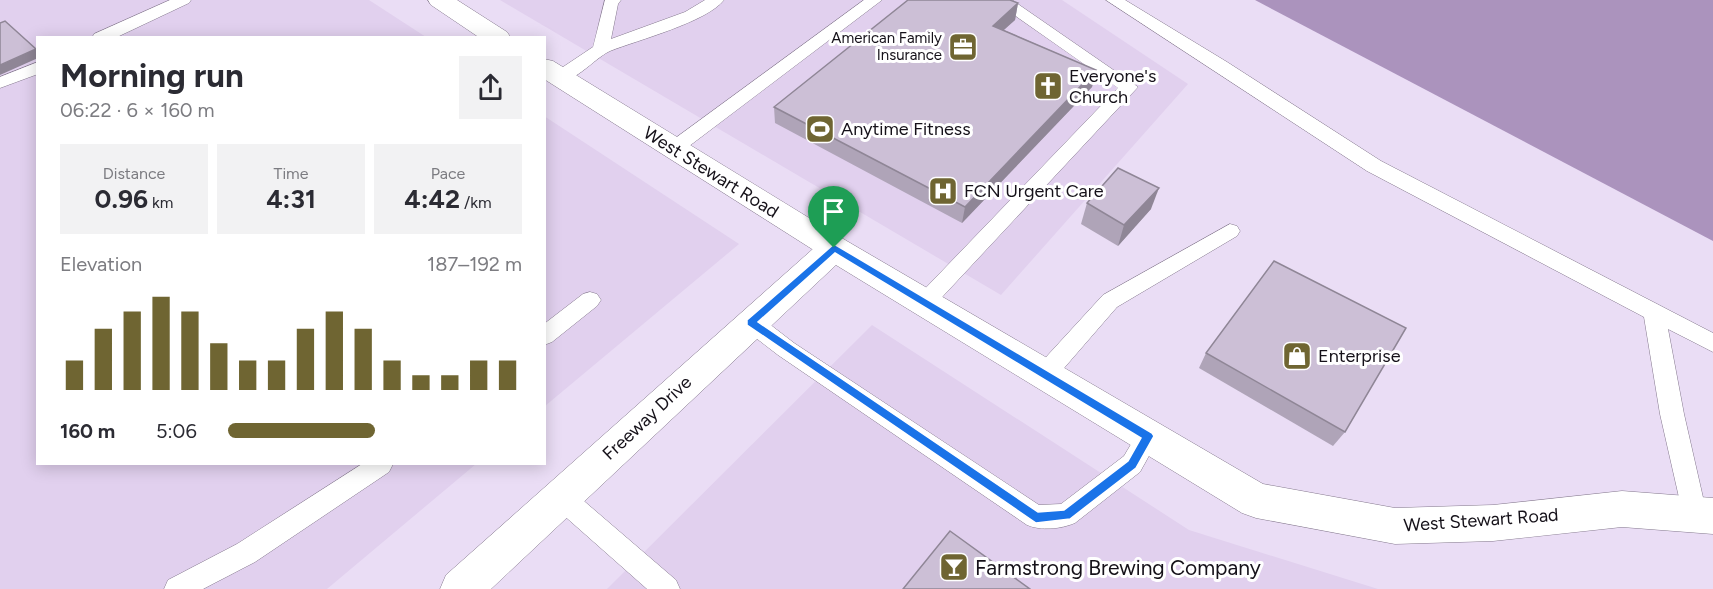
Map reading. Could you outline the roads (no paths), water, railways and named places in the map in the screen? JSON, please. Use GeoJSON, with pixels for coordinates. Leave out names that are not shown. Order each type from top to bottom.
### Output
{"type":"FeatureCollection","features":[{"type":"Feature","properties":{"kind":"street"},"geometry":{"type":"LineString","coordinates":[[440,0],[495,36]]}},
{"type":"Feature","properties":{"kind":"street","name":"West Stewart Road"},"geometry":{"type":"LineString","coordinates":[[552,72],[924,303],[1256,500],[1395,526],[1493,523],[1622,509],[1704,516]]}},
{"type":"Feature","properties":{"kind":"street","name":"Freeway Drive"},"geometry":{"type":"LineString","coordinates":[[461,589],[834,248]]}},
{"type":"Feature","properties":{"kind":"lane"},"geometry":{"type":"LineString","coordinates":[[104,36],[183,0]]}},
{"type":"Feature","properties":{"kind":"lane"},"geometry":{"type":"LineString","coordinates":[[601,49],[610,4],[613,0]]}},
{"type":"Feature","properties":{"kind":"lane"},"geometry":{"type":"LineString","coordinates":[[552,72],[601,49],[691,15],[716,0]]}},
{"type":"Feature","properties":{"kind":"lane"},"geometry":{"type":"LineString","coordinates":[[673,149],[874,0]]}},
{"type":"Feature","properties":{"kind":"lane"},"geometry":{"type":"LineString","coordinates":[[924,303],[1129,87],[1001,0]]}},
{"type":"Feature","properties":{"kind":"lane"},"geometry":{"type":"LineString","coordinates":[[1114,0],[1221,66],[1374,166],[1713,343]]}},
{"type":"Feature","properties":{"kind":"lane"},"geometry":{"type":"LineString","coordinates":[[0,83],[36,68]]}},
{"type":"Feature","properties":{"kind":"lane"},"geometry":{"type":"LineString","coordinates":[[1044,375],[1110,301],[1230,231]]}},
{"type":"Feature","properties":{"kind":"lane"},"geometry":{"type":"LineString","coordinates":[[546,334],[590,300]]}},
{"type":"Feature","properties":{"kind":"lane"},"geometry":{"type":"LineString","coordinates":[[1654,312],[1672,414],[1704,516]]}},
{"type":"Feature","properties":{"kind":"lane"},"geometry":{"type":"LineString","coordinates":[[751,322],[1036,517],[1066,516],[1132,464],[1148,436]]}},
{"type":"Feature","properties":{"kind":"lane"},"geometry":{"type":"LineString","coordinates":[[177,589],[246,553],[379,465]]}},
{"type":"Feature","properties":{"kind":"lane"},"geometry":{"type":"LineString","coordinates":[[561,497],[668,589]]}},
{"type":"Feature","properties":{"kind":"place","name":"American Family Insurance"},"geometry":{"type":"Point","coordinates":[963,47]}},
{"type":"Feature","properties":{"kind":"place","name":"Everyone's Church"},"geometry":{"type":"Point","coordinates":[1048,86]}},
{"type":"Feature","properties":{"kind":"place","name":"Anytime Fitness"},"geometry":{"type":"Point","coordinates":[820,129]}},
{"type":"Feature","properties":{"kind":"place","name":"FCN Urgent Care"},"geometry":{"type":"Point","coordinates":[943,191]}},
{"type":"Feature","properties":{"kind":"place","name":"Enterprise"},"geometry":{"type":"Point","coordinates":[1297,356]}},
{"type":"Feature","properties":{"kind":"place","name":"Farmstrong Brewing Company"},"geometry":{"type":"Point","coordinates":[954,567]}}]}
